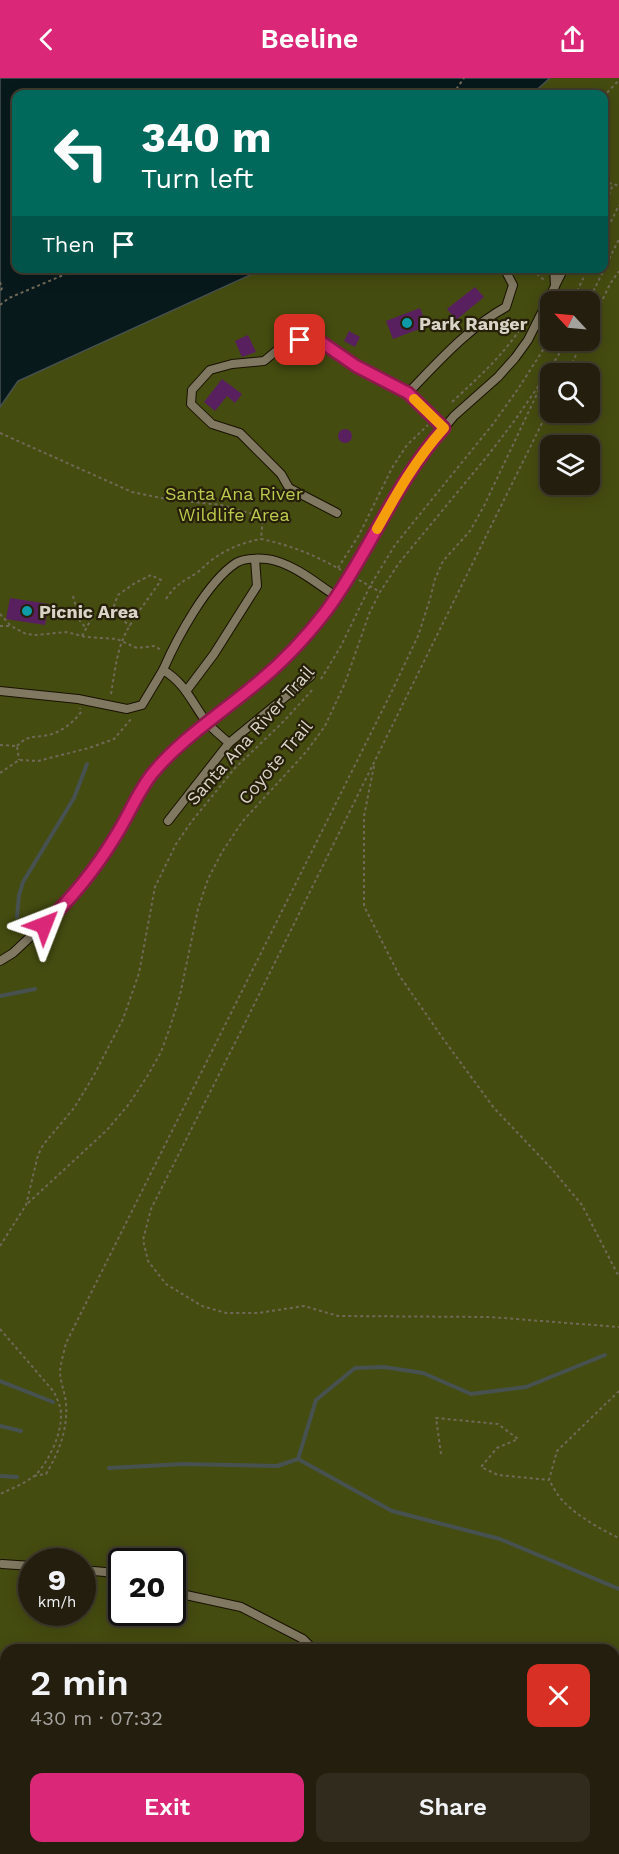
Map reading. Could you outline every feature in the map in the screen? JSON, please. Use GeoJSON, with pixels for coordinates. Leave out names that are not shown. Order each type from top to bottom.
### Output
{"type":"FeatureCollection","features":[{"type":"Feature","properties":{"kind":"lane"},"geometry":{"type":"LineString","coordinates":[[408,393],[451,349],[491,316],[506,307],[513,285],[507,273]]}},
{"type":"Feature","properties":{"kind":"lane"},"geometry":{"type":"LineString","coordinates":[[554,273],[555,288]]}},
{"type":"Feature","properties":{"kind":"lane"},"geometry":{"type":"LineString","coordinates":[[0,961],[13,953],[59,910],[93,872],[151,776],[193,733],[278,665],[317,622],[350,576],[406,476],[454,416],[498,377],[515,358],[533,332],[562,273]]}},
{"type":"Feature","properties":{"kind":"lane"},"geometry":{"type":"LineString","coordinates":[[337,513],[289,488],[281,474],[240,433],[212,424],[191,404],[192,390],[210,370],[232,364],[264,361],[286,343],[314,337],[356,366],[408,393],[444,428]]}},
{"type":"Feature","properties":{"kind":"lane"},"geometry":{"type":"LineString","coordinates":[[0,691],[78,699],[127,709],[142,705],[211,586],[237,562],[255,559],[275,561],[304,574],[336,596]]}},
{"type":"Feature","properties":{"kind":"lane"},"geometry":{"type":"LineString","coordinates":[[187,690],[214,654],[257,586],[255,559]]}},
{"type":"Feature","properties":{"kind":"lane"},"geometry":{"type":"LineString","coordinates":[[164,670],[187,690],[207,722],[229,743]]}},
{"type":"Feature","properties":{"kind":"lane"},"geometry":{"type":"LineString","coordinates":[[168,821],[229,743],[311,676]]}},
{"type":"Feature","properties":{"kind":"lane"},"geometry":{"type":"LineString","coordinates":[[2,1564],[18,1565]]}},
{"type":"Feature","properties":{"kind":"lane"},"geometry":{"type":"LineString","coordinates":[[186,1595],[241,1607],[303,1639],[308,1644]]}},
{"type":"Feature","properties":{"kind":"path"},"geometry":{"type":"LineString","coordinates":[[608,92],[619,80]]}},
{"type":"Feature","properties":{"kind":"path"},"geometry":{"type":"LineString","coordinates":[[608,182],[619,186]]}},
{"type":"Feature","properties":{"kind":"path"},"geometry":{"type":"LineString","coordinates":[[608,198],[613,183]]}},
{"type":"Feature","properties":{"kind":"path"},"geometry":{"type":"LineString","coordinates":[[608,228],[619,205]]}},
{"type":"Feature","properties":{"kind":"path"},"geometry":{"type":"LineString","coordinates":[[608,261],[619,239]]}},
{"type":"Feature","properties":{"kind":"path"},"geometry":{"type":"LineString","coordinates":[[600,306],[619,271]]}},
{"type":"Feature","properties":{"kind":"path"},"geometry":{"type":"LineString","coordinates":[[0,305],[9,298],[68,273]]}},
{"type":"Feature","properties":{"kind":"path"},"geometry":{"type":"LineString","coordinates":[[536,273],[545,281]]}},
{"type":"Feature","properties":{"kind":"path"},"geometry":{"type":"LineString","coordinates":[[577,291],[586,273]]}},
{"type":"Feature","properties":{"kind":"path"},"geometry":{"type":"LineString","coordinates":[[593,291],[602,273]]}},
{"type":"Feature","properties":{"kind":"path"},"geometry":{"type":"LineString","coordinates":[[0,282],[2,288],[0,292]]}},
{"type":"Feature","properties":{"kind":"path","name":"Santa Ana River Trail"},"geometry":{"type":"LineString","coordinates":[[26,1205],[38,1155],[43,1145],[80,1098],[123,1019],[139,973],[155,887],[176,844],[235,768],[306,698],[325,673],[341,646],[370,586],[395,545],[493,424],[542,351]]}},
{"type":"Feature","properties":{"kind":"path","name":"Coyote Trail"},"geometry":{"type":"LineString","coordinates":[[26,1205],[107,1130],[129,1104],[148,1075],[161,1052],[177,1006],[198,909],[208,879],[222,852],[242,822],[306,752],[325,726],[345,683],[369,614],[399,563],[515,420],[540,384]]}},
{"type":"Feature","properties":{"kind":"path"},"geometry":{"type":"LineString","coordinates":[[0,1494],[34,1476],[46,1474],[57,1456],[67,1421],[60,1371],[66,1343],[391,693],[418,636],[435,579],[443,561],[470,531],[484,506],[540,388]]}},
{"type":"Feature","properties":{"kind":"path"},"geometry":{"type":"LineString","coordinates":[[542,423],[151,1209],[143,1240],[148,1261],[166,1284],[202,1306],[226,1313],[258,1313],[304,1306],[338,1316],[490,1317],[619,1327]]}},
{"type":"Feature","properties":{"kind":"path"},"geometry":{"type":"LineString","coordinates":[[0,434],[132,492],[166,499],[221,505],[263,517],[261,539]]}},
{"type":"Feature","properties":{"kind":"path"},"geometry":{"type":"LineString","coordinates":[[166,599],[181,581],[197,573],[213,559],[248,541],[261,539],[286,544],[312,554],[380,592]]}},
{"type":"Feature","properties":{"kind":"path"},"geometry":{"type":"LineString","coordinates":[[108,704],[122,642],[160,580],[151,575],[118,595],[112,611],[130,626]]}},
{"type":"Feature","properties":{"kind":"path"},"geometry":{"type":"LineString","coordinates":[[73,596],[80,621],[86,628]]}},
{"type":"Feature","properties":{"kind":"path"},"geometry":{"type":"LineString","coordinates":[[0,614],[11,627]]}},
{"type":"Feature","properties":{"kind":"path"},"geometry":{"type":"LineString","coordinates":[[82,636],[94,614]]}},
{"type":"Feature","properties":{"kind":"path"},"geometry":{"type":"LineString","coordinates":[[0,626],[11,627],[26,634],[66,632],[117,639],[137,648],[155,646],[170,656]]}},
{"type":"Feature","properties":{"kind":"path"},"geometry":{"type":"LineString","coordinates":[[0,745],[17,746],[25,738],[48,735],[74,722],[81,712],[78,699]]}},
{"type":"Feature","properties":{"kind":"path"},"geometry":{"type":"LineString","coordinates":[[1,772],[19,760],[39,761],[114,739],[142,705]]}},
{"type":"Feature","properties":{"kind":"path"},"geometry":{"type":"LineString","coordinates":[[17,746],[19,760]]}},
{"type":"Feature","properties":{"kind":"path"},"geometry":{"type":"LineString","coordinates":[[375,761],[364,816],[364,906],[399,975],[431,1022],[494,1108],[551,1168],[582,1205],[619,1277]]}},
{"type":"Feature","properties":{"kind":"path"},"geometry":{"type":"LineString","coordinates":[[0,1246],[26,1205]]}},
{"type":"Feature","properties":{"kind":"path"},"geometry":{"type":"LineString","coordinates":[[0,1329],[45,1381],[60,1404],[62,1413],[60,1425],[52,1450],[34,1476]]}},
{"type":"Feature","properties":{"kind":"path"},"geometry":{"type":"LineString","coordinates":[[619,1391],[556,1451],[549,1480],[561,1499],[573,1510],[619,1538]]}},
{"type":"Feature","properties":{"kind":"path"},"geometry":{"type":"LineString","coordinates":[[441,1454],[436,1418],[498,1424],[518,1439],[496,1448],[481,1467],[498,1475],[549,1480]]}},
{"type":"Feature","properties":{"kind":"green space","name":"Santa Ana River Wildlife Area"},"geometry":{"type":"Polygon","coordinates":[[[0,78],[619,78],[619,1644],[0,1644],[0,78]]]}},
{"type":"Feature","properties":{"kind":"shaded area"},"geometry":{"type":"Polygon","coordinates":[[[0,78],[550,78],[536,90],[12,90],[12,273],[254,273],[18,381],[0,407],[0,78]]]}},
{"type":"Feature","properties":{"kind":"building"},"geometry":{"type":"Polygon","coordinates":[[[475,287],[484,297],[456,320],[447,309],[475,287]]]}},
{"type":"Feature","properties":{"kind":"building","name":"Park Ranger"},"geometry":{"type":"Polygon","coordinates":[[[420,308],[427,326],[393,339],[386,321],[420,308]]]}},
{"type":"Feature","properties":{"kind":"building"},"geometry":{"type":"Polygon","coordinates":[[[349,331],[360,337],[355,347],[344,341],[349,331]]]}},
{"type":"Feature","properties":{"kind":"building"},"geometry":{"type":"Polygon","coordinates":[[[248,335],[256,352],[242,357],[235,341],[248,335]]]}},
{"type":"Feature","properties":{"kind":"building"},"geometry":{"type":"Polygon","coordinates":[[[222,379],[242,394],[235,403],[227,396],[215,411],[204,402],[222,379]]]}},
{"type":"Feature","properties":{"kind":"building"},"geometry":{"type":"Polygon","coordinates":[[[345,429],[350,431],[352,436],[350,441],[345,443],[340,441],[338,436],[340,431],[345,429]]]}},
{"type":"Feature","properties":{"kind":"building","name":"Picnic Area"},"geometry":{"type":"Polygon","coordinates":[[[10,598],[49,604],[45,625],[6,619],[10,598]]]}},
{"type":"Feature","properties":{"kind":"waterway"},"geometry":{"type":"LineString","coordinates":[[17,917],[23,882],[74,798],[87,764]]}},
{"type":"Feature","properties":{"kind":"waterway"},"geometry":{"type":"LineString","coordinates":[[0,996],[35,989]]}},
{"type":"Feature","properties":{"kind":"waterway"},"geometry":{"type":"LineString","coordinates":[[298,1459],[316,1400],[355,1368],[384,1367],[423,1373],[471,1394],[526,1387],[605,1355]]}},
{"type":"Feature","properties":{"kind":"waterway"},"geometry":{"type":"LineString","coordinates":[[0,1381],[53,1402]]}},
{"type":"Feature","properties":{"kind":"waterway"},"geometry":{"type":"LineString","coordinates":[[0,1426],[21,1431]]}},
{"type":"Feature","properties":{"kind":"waterway"},"geometry":{"type":"LineString","coordinates":[[109,1468],[183,1464],[277,1466],[298,1459],[392,1511],[500,1539],[619,1589]]}},
{"type":"Feature","properties":{"kind":"waterway"},"geometry":{"type":"LineString","coordinates":[[0,1476],[17,1477]]}},
{"type":"Feature","properties":{"kind":"slow traffic"},"geometry":{"type":"LineString","coordinates":[[377,529],[406,476],[444,428],[414,399]]}},
{"type":"Feature","properties":{"kind":"place","name":"Park Ranger"},"geometry":{"type":"Point","coordinates":[407,323]}},
{"type":"Feature","properties":{"kind":"place","name":"Picnic Area"},"geometry":{"type":"Point","coordinates":[27,611]}},
{"type":"Feature","properties":{"kind":"route"},"geometry":{"type":"LineString","coordinates":[[44,925],[93,872],[138,796],[164,761],[193,733],[278,665],[328,609],[350,576],[406,476],[444,428],[408,393],[356,366],[314,337],[300,340]]}}]}
